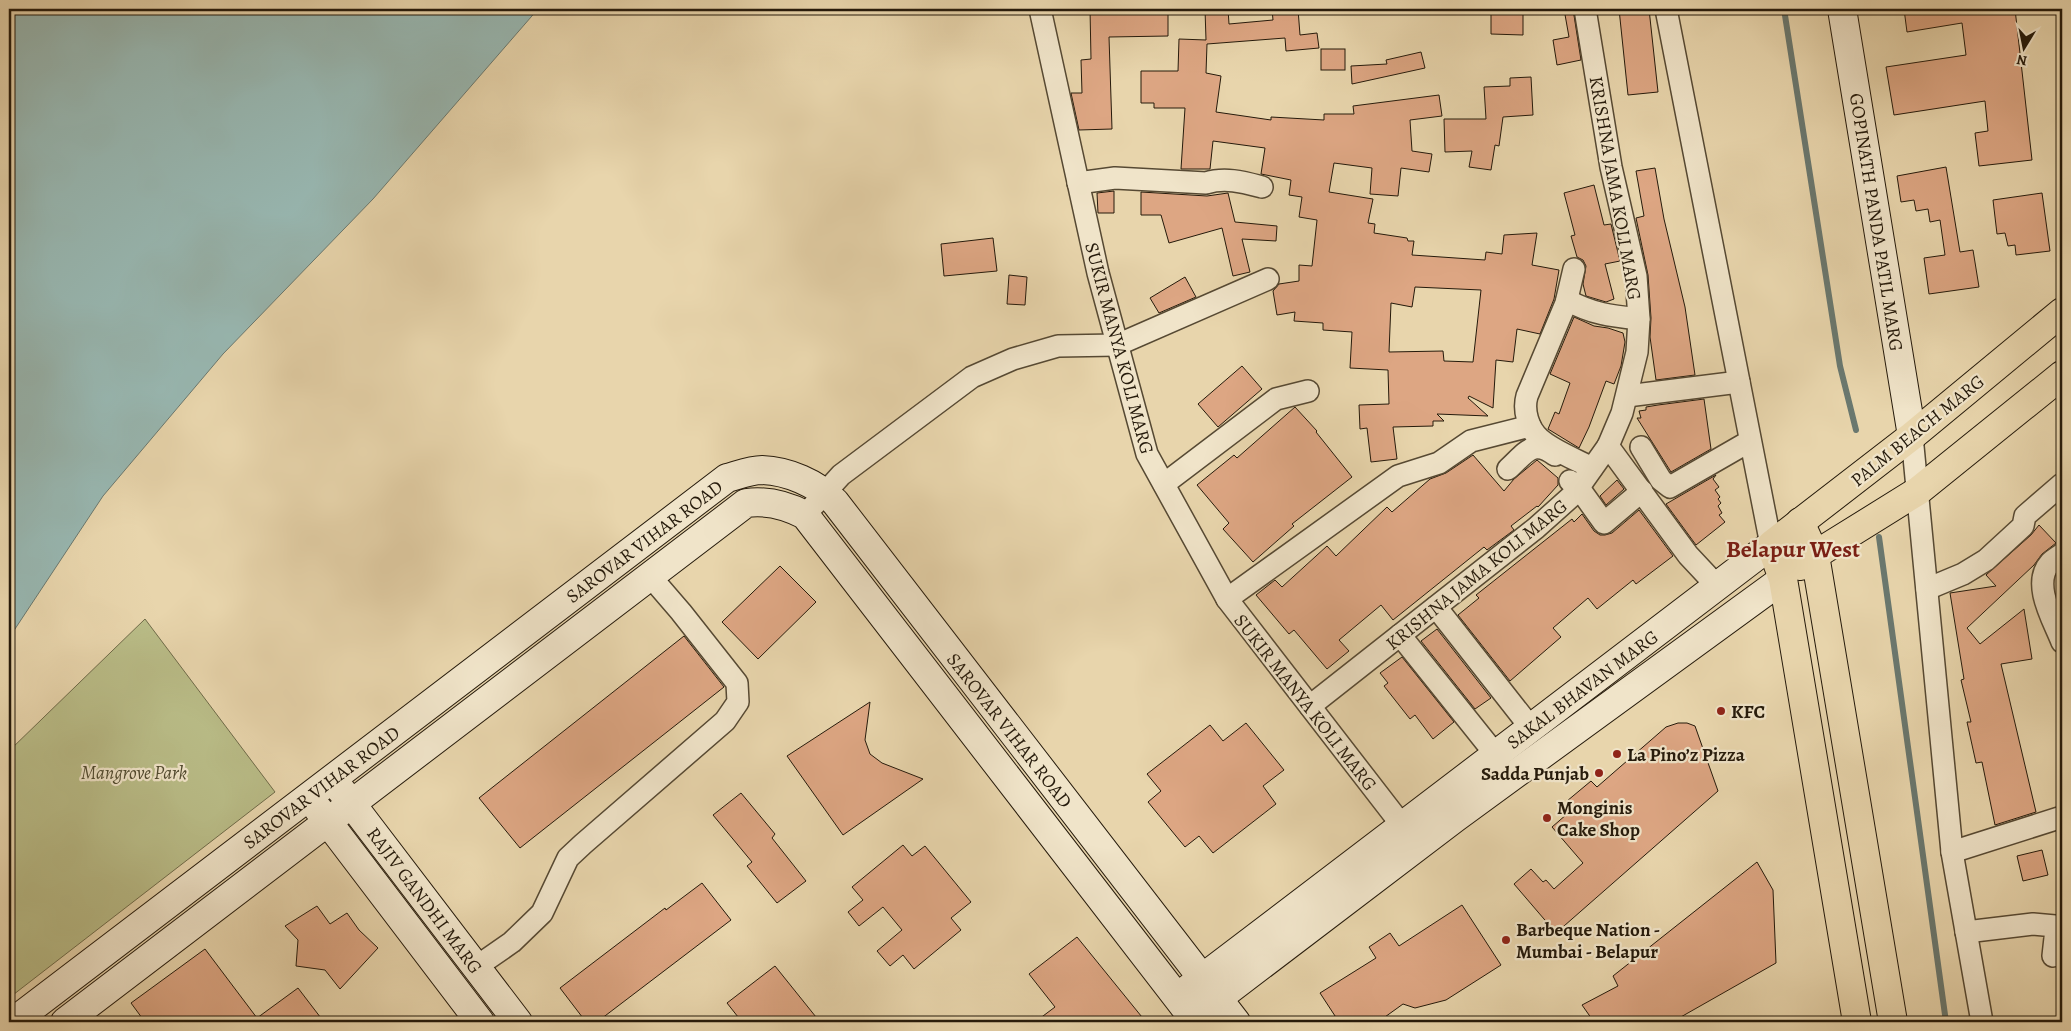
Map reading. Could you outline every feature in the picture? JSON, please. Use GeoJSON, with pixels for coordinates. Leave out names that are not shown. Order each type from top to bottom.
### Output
{"type":"FeatureCollection","features":[{"type":"Feature","properties":{"kind":"main road","name":"PALM BEACH MARG"},"geometry":{"type":"LineString","coordinates":[[1771,545],[1912,436],[2062,312]]}},
{"type":"Feature","properties":{"kind":"main road"},"geometry":{"type":"LineString","coordinates":[[1783,580],[1815,555],[1918,491],[2062,375]]}},
{"type":"Feature","properties":{"kind":"main road"},"geometry":{"type":"LineString","coordinates":[[1800,522],[1815,555],[1893,1022]]}},
{"type":"Feature","properties":{"kind":"main road"},"geometry":{"type":"LineString","coordinates":[[1771,545],[1783,580],[1804,696],[1857,1022]]}},
{"type":"Feature","properties":{"kind":"street","name":"SUKIR MANYA KOLI MARG"},"geometry":{"type":"LineString","coordinates":[[1040,9],[1098,274],[1147,454],[1227,599],[1418,847]]}},
{"type":"Feature","properties":{"kind":"street","name":"KRISHNA JAMA KOLI MARG"},"geometry":{"type":"LineString","coordinates":[[1310,706],[1536,528],[1579,488],[1636,401],[1639,319],[1636,276],[1611,167],[1585,9]]}},
{"type":"Feature","properties":{"kind":"street"},"geometry":{"type":"LineString","coordinates":[[1666,9],[1771,545]]}},
{"type":"Feature","properties":{"kind":"street","name":"GOPINATH PANDA PATIL MARG"},"geometry":{"type":"LineString","coordinates":[[1842,9],[1912,436]]}},
{"type":"Feature","properties":{"kind":"street"},"geometry":{"type":"LineString","coordinates":[[1078,183],[1115,178],[1206,183],[1217,180],[1240,181],[1262,187]]}},
{"type":"Feature","properties":{"kind":"street"},"geometry":{"type":"LineString","coordinates":[[1574,269],[1567,300],[1527,396],[1525,409],[1530,426],[1539,439],[1592,468]]}},
{"type":"Feature","properties":{"kind":"street"},"geometry":{"type":"LineString","coordinates":[[805,515],[841,475],[972,377],[1013,359],[1058,346],[1117,345],[1268,280]]}},
{"type":"Feature","properties":{"kind":"street"},"geometry":{"type":"LineString","coordinates":[[1567,300],[1592,312],[1606,316],[1639,319]]}},
{"type":"Feature","properties":{"kind":"street"},"geometry":{"type":"LineString","coordinates":[[1636,401],[1739,382]]}},
{"type":"Feature","properties":{"kind":"street"},"geometry":{"type":"LineString","coordinates":[[1164,484],[1276,399],[1308,392]]}},
{"type":"Feature","properties":{"kind":"street"},"geometry":{"type":"LineString","coordinates":[[1227,599],[1398,476],[1439,463],[1471,441],[1530,426]]}},
{"type":"Feature","properties":{"kind":"street"},"geometry":{"type":"LineString","coordinates":[[1912,436],[1952,852],[1982,1022]]}},
{"type":"Feature","properties":{"kind":"street"},"geometry":{"type":"LineString","coordinates":[[1508,469],[1530,450],[1542,446],[1569,464],[1572,470],[1568,480],[1579,488],[1604,523],[1636,483],[1643,450],[1661,480],[1670,487],[1750,442]]}},
{"type":"Feature","properties":{"kind":"street"},"geometry":{"type":"LineString","coordinates":[[1608,446],[1688,555],[1717,586]]}},
{"type":"Feature","properties":{"kind":"street","name":"SAROVAR VIHAR ROAD"},"geometry":{"type":"LineString","coordinates":[[13,1022],[727,478],[761,470],[798,477],[826,493],[1210,988]]}},
{"type":"Feature","properties":{"kind":"street"},"geometry":{"type":"LineString","coordinates":[[1927,589],[1963,574],[1986,560],[2023,526],[2025,516],[2060,493]]}},
{"type":"Feature","properties":{"kind":"street","name":"SAROVAR VIHAR ROAD"},"geometry":{"type":"LineString","coordinates":[[65,1022],[746,502],[761,501],[789,506],[805,515],[1188,1012]]}},
{"type":"Feature","properties":{"kind":"street","name":"SAKAL BHAVAN MARG"},"geometry":{"type":"LineString","coordinates":[[1188,1012],[1210,988],[1402,826],[1771,545]]}},
{"type":"Feature","properties":{"kind":"street"},"geometry":{"type":"LineString","coordinates":[[2062,554],[2049,564],[2043,577],[2044,594],[2062,642]]}},
{"type":"Feature","properties":{"kind":"street"},"geometry":{"type":"LineString","coordinates":[[476,967],[512,942],[542,913],[568,858],[725,721],[738,702],[737,683],[650,576]]}},
{"type":"Feature","properties":{"kind":"street","name":"SAKAL BHAVAN MARG"},"geometry":{"type":"LineString","coordinates":[[1210,988],[1418,847],[1455,818],[1783,580]]}},
{"type":"Feature","properties":{"kind":"street"},"geometry":{"type":"LineString","coordinates":[[1433,609],[1527,730]]}},
{"type":"Feature","properties":{"kind":"street"},"geometry":{"type":"LineString","coordinates":[[1400,635],[1496,755]]}},
{"type":"Feature","properties":{"kind":"street","name":"RAJIV GANDHI MARG"},"geometry":{"type":"LineString","coordinates":[[332,778],[518,1022]]}},
{"type":"Feature","properties":{"kind":"street","name":"RAJIV GANDHI MARG"},"geometry":{"type":"LineString","coordinates":[[308,797],[480,1022]]}},
{"type":"Feature","properties":{"kind":"street"},"geometry":{"type":"LineString","coordinates":[[1952,852],[2062,817]]}},
{"type":"Feature","properties":{"kind":"street"},"geometry":{"type":"LineString","coordinates":[[1966,932],[2033,924],[2055,926],[2053,956]]}},
{"type":"Feature","properties":{"kind":"street"},"geometry":{"type":"LineString","coordinates":[[1210,988],[1236,1022]]}},
{"type":"Feature","properties":{"kind":"green space","name":"Mangrove Park"},"geometry":{"type":"Polygon","coordinates":[[[145,619],[275,792],[9,998],[9,751],[145,619]]]}},
{"type":"Feature","properties":{"kind":"water"},"geometry":{"type":"Polygon","coordinates":[[[9,9],[538,9],[373,199],[223,354],[103,496],[9,638],[9,9]]]}},
{"type":"Feature","properties":{"kind":"building"},"geometry":{"type":"Polygon","coordinates":[[[1090,9],[1168,9],[1168,36],[1109,37],[1112,129],[1079,130],[1071,93],[1082,93],[1081,60],[1091,59],[1090,9]]]}},
{"type":"Feature","properties":{"kind":"building"},"geometry":{"type":"Polygon","coordinates":[[[1205,9],[1228,9],[1229,24],[1273,20],[1272,9],[1298,9],[1300,35],[1317,33],[1319,48],[1286,51],[1285,38],[1207,44],[1206,73],[1221,76],[1216,112],[1271,120],[1271,117],[1324,120],[1324,114],[1354,114],[1353,106],[1439,95],[1442,116],[1410,120],[1412,151],[1432,154],[1429,172],[1401,168],[1398,196],[1370,194],[1372,168],[1334,163],[1329,192],[1373,199],[1368,223],[1375,224],[1374,233],[1407,238],[1408,241],[1414,241],[1412,255],[1485,260],[1486,252],[1502,254],[1504,235],[1537,233],[1532,265],[1559,270],[1554,299],[1540,334],[1517,329],[1513,362],[1496,360],[1493,408],[1469,396],[1468,398],[1488,416],[1437,414],[1444,421],[1433,421],[1433,426],[1393,427],[1397,459],[1371,462],[1367,428],[1360,429],[1359,405],[1389,404],[1388,370],[1350,368],[1352,332],[1323,330],[1323,323],[1294,321],[1295,312],[1277,315],[1273,291],[1279,284],[1299,281],[1299,265],[1312,266],[1317,220],[1299,217],[1302,197],[1289,195],[1291,180],[1261,174],[1265,148],[1213,141],[1210,169],[1181,169],[1185,108],[1154,108],[1154,103],[1141,103],[1141,71],[1178,71],[1179,39],[1206,40],[1205,9]],[[1415,287],[1412,307],[1391,303],[1389,352],[1443,351],[1444,361],[1473,362],[1481,290],[1415,287]]]}},
{"type":"Feature","properties":{"kind":"building"},"geometry":{"type":"Polygon","coordinates":[[[1564,9],[1573,9],[1581,60],[1557,65],[1553,40],[1569,37],[1564,9]]]}},
{"type":"Feature","properties":{"kind":"building"},"geometry":{"type":"Polygon","coordinates":[[[1619,9],[1649,9],[1658,92],[1628,95],[1619,9]]]}},
{"type":"Feature","properties":{"kind":"building"},"geometry":{"type":"Polygon","coordinates":[[[1904,9],[2015,9],[2032,160],[1979,166],[1975,133],[1988,131],[1985,101],[1894,115],[1886,67],[1966,55],[1962,23],[1907,32],[1904,9]]]}},
{"type":"Feature","properties":{"kind":"building"},"geometry":{"type":"Polygon","coordinates":[[[1491,12],[1523,13],[1523,35],[1491,34],[1491,12]]]}},
{"type":"Feature","properties":{"kind":"building"},"geometry":{"type":"Polygon","coordinates":[[[1321,49],[1345,49],[1345,70],[1321,70],[1321,49]]]}},
{"type":"Feature","properties":{"kind":"building"},"geometry":{"type":"Polygon","coordinates":[[[1421,52],[1425,68],[1352,84],[1351,66],[1387,64],[1386,60],[1421,52]]]}},
{"type":"Feature","properties":{"kind":"building"},"geometry":{"type":"Polygon","coordinates":[[[1531,77],[1533,115],[1503,117],[1499,146],[1495,145],[1491,170],[1469,167],[1472,151],[1445,152],[1444,119],[1486,119],[1484,87],[1510,86],[1510,78],[1531,77]]]}},
{"type":"Feature","properties":{"kind":"building"},"geometry":{"type":"Polygon","coordinates":[[[1946,167],[1960,252],[1973,250],[1979,287],[1929,294],[1924,258],[1945,255],[1940,220],[1930,222],[1928,209],[1916,211],[1914,200],[1901,202],[1897,176],[1946,167]]]}},
{"type":"Feature","properties":{"kind":"building"},"geometry":{"type":"Polygon","coordinates":[[[1655,168],[1664,219],[1685,307],[1695,375],[1656,380],[1650,337],[1651,318],[1648,275],[1636,218],[1644,216],[1636,171],[1655,168]]]}},
{"type":"Feature","properties":{"kind":"building"},"geometry":{"type":"Polygon","coordinates":[[[1594,185],[1604,225],[1611,224],[1620,261],[1605,264],[1614,299],[1606,302],[1586,296],[1583,284],[1586,266],[1583,260],[1577,257],[1571,236],[1575,235],[1564,193],[1594,185]]]}},
{"type":"Feature","properties":{"kind":"building"},"geometry":{"type":"Polygon","coordinates":[[[1114,191],[1114,213],[1098,213],[1097,193],[1114,191]]]}},
{"type":"Feature","properties":{"kind":"building"},"geometry":{"type":"Polygon","coordinates":[[[1141,192],[1207,196],[1228,193],[1235,222],[1277,226],[1276,241],[1242,239],[1250,272],[1233,276],[1222,228],[1169,243],[1161,215],[1141,215],[1141,192]]]}},
{"type":"Feature","properties":{"kind":"building"},"geometry":{"type":"Polygon","coordinates":[[[2042,193],[2050,251],[2016,255],[2015,245],[2008,246],[2005,233],[1997,234],[1993,200],[2042,193]]]}},
{"type":"Feature","properties":{"kind":"building"},"geometry":{"type":"Polygon","coordinates":[[[993,238],[997,271],[944,276],[941,244],[993,238]]]}},
{"type":"Feature","properties":{"kind":"building"},"geometry":{"type":"Polygon","coordinates":[[[1009,275],[1027,277],[1025,305],[1007,304],[1009,275]]]}},
{"type":"Feature","properties":{"kind":"building"},"geometry":{"type":"Polygon","coordinates":[[[1185,277],[1196,297],[1159,313],[1150,298],[1185,277]]]}},
{"type":"Feature","properties":{"kind":"building"},"geometry":{"type":"Polygon","coordinates":[[[1574,317],[1594,326],[1623,333],[1625,342],[1621,366],[1614,384],[1606,381],[1579,448],[1548,429],[1555,412],[1559,414],[1570,383],[1550,374],[1574,317]]]}},
{"type":"Feature","properties":{"kind":"building"},"geometry":{"type":"Polygon","coordinates":[[[1242,366],[1262,389],[1218,427],[1198,404],[1242,366]]]}},
{"type":"Feature","properties":{"kind":"building"},"geometry":{"type":"Polygon","coordinates":[[[1704,399],[1711,449],[1671,472],[1637,418],[1641,418],[1639,411],[1646,410],[1646,407],[1704,399]]]}},
{"type":"Feature","properties":{"kind":"building"},"geometry":{"type":"Polygon","coordinates":[[[1295,407],[1317,431],[1352,477],[1292,524],[1294,526],[1253,562],[1223,529],[1229,523],[1197,485],[1234,455],[1237,458],[1295,407]]]}},
{"type":"Feature","properties":{"kind":"building"},"geometry":{"type":"Polygon","coordinates":[[[1473,455],[1504,491],[1514,479],[1537,460],[1558,478],[1558,485],[1538,507],[1511,526],[1514,530],[1487,550],[1484,547],[1393,620],[1381,605],[1339,640],[1349,651],[1327,669],[1294,630],[1289,634],[1256,595],[1275,580],[1282,587],[1327,546],[1336,556],[1387,507],[1392,512],[1430,479],[1446,473],[1473,455]]]}},
{"type":"Feature","properties":{"kind":"building"},"geometry":{"type":"Polygon","coordinates":[[[1716,475],[1713,479],[1719,487],[1715,490],[1720,497],[1718,499],[1721,503],[1718,506],[1722,513],[1719,515],[1725,522],[1696,545],[1666,504],[1716,475]]]}},
{"type":"Feature","properties":{"kind":"building"},"geometry":{"type":"Polygon","coordinates":[[[1617,480],[1624,489],[1606,505],[1600,496],[1617,480]]]}},
{"type":"Feature","properties":{"kind":"building"},"geometry":{"type":"Polygon","coordinates":[[[1639,510],[1673,556],[1636,584],[1633,580],[1597,609],[1588,598],[1553,628],[1561,637],[1510,681],[1458,615],[1479,598],[1476,595],[1572,519],[1574,522],[1582,514],[1594,531],[1600,535],[1605,535],[1612,533],[1639,510]]]}},
{"type":"Feature","properties":{"kind":"building"},"geometry":{"type":"Polygon","coordinates":[[[2039,525],[2056,543],[2042,554],[2034,565],[1967,628],[1980,644],[2024,609],[2032,659],[2001,664],[2036,812],[1995,825],[1982,762],[1976,763],[1967,722],[1971,722],[1961,680],[1964,679],[1950,593],[1996,586],[1986,575],[2031,535],[2039,525]]]}},
{"type":"Feature","properties":{"kind":"building"},"geometry":{"type":"Polygon","coordinates":[[[780,566],[816,602],[758,659],[722,622],[780,566]]]}},
{"type":"Feature","properties":{"kind":"building"},"geometry":{"type":"Polygon","coordinates":[[[1437,629],[1491,698],[1475,709],[1421,641],[1437,629]]]}},
{"type":"Feature","properties":{"kind":"building"},"geometry":{"type":"Polygon","coordinates":[[[684,636],[724,687],[520,848],[479,798],[684,636]]]}},
{"type":"Feature","properties":{"kind":"building"},"geometry":{"type":"Polygon","coordinates":[[[1402,657],[1454,722],[1433,739],[1415,715],[1410,719],[1384,686],[1388,683],[1380,673],[1402,657]]]}},
{"type":"Feature","properties":{"kind":"building"},"geometry":{"type":"Polygon","coordinates":[[[870,702],[865,740],[870,754],[882,763],[923,779],[843,835],[787,756],[870,702]]]}},
{"type":"Feature","properties":{"kind":"building"},"geometry":{"type":"Polygon","coordinates":[[[1246,723],[1284,770],[1263,786],[1276,804],[1213,853],[1199,836],[1185,847],[1148,802],[1161,791],[1147,774],[1210,725],[1223,741],[1246,723]]]}},
{"type":"Feature","properties":{"kind":"building"},"geometry":{"type":"Polygon","coordinates":[[[1678,723],[1687,723],[1695,726],[1718,791],[1556,933],[1514,884],[1531,869],[1543,882],[1546,880],[1554,889],[1583,863],[1552,827],[1574,808],[1567,801],[1591,781],[1597,787],[1666,727],[1678,723]]]}},
{"type":"Feature","properties":{"kind":"building"},"geometry":{"type":"Polygon","coordinates":[[[741,793],[775,834],[772,838],[806,881],[777,903],[747,866],[752,862],[713,815],[741,793]]]}},
{"type":"Feature","properties":{"kind":"building"},"geometry":{"type":"Polygon","coordinates":[[[903,845],[912,856],[925,846],[971,902],[951,918],[961,930],[914,969],[903,955],[890,966],[877,951],[902,930],[883,907],[859,926],[848,912],[863,900],[852,887],[903,845]]]}},
{"type":"Feature","properties":{"kind":"building"},"geometry":{"type":"Polygon","coordinates":[[[2042,850],[2048,875],[2023,881],[2017,856],[2042,850]]]}},
{"type":"Feature","properties":{"kind":"building"},"geometry":{"type":"Polygon","coordinates":[[[1757,862],[1773,890],[1776,963],[1672,1022],[1594,1022],[1582,1005],[1618,986],[1613,976],[1757,862]]]}},
{"type":"Feature","properties":{"kind":"building"},"geometry":{"type":"Polygon","coordinates":[[[702,883],[731,920],[597,1022],[586,1022],[560,988],[665,908],[666,910],[702,883]]]}},
{"type":"Feature","properties":{"kind":"building"},"geometry":{"type":"Polygon","coordinates":[[[1462,905],[1501,965],[1446,1000],[1415,1008],[1403,1004],[1378,1022],[1339,1022],[1320,993],[1376,958],[1369,947],[1390,933],[1399,946],[1462,905]]]}},
{"type":"Feature","properties":{"kind":"building"},"geometry":{"type":"Polygon","coordinates":[[[317,906],[330,924],[347,913],[359,930],[378,948],[340,989],[325,970],[296,966],[298,940],[285,926],[317,906]]]}},
{"type":"Feature","properties":{"kind":"building"},"geometry":{"type":"Polygon","coordinates":[[[1077,937],[1146,1022],[1035,1022],[1055,1007],[1029,974],[1077,937]]]}},
{"type":"Feature","properties":{"kind":"building"},"geometry":{"type":"Polygon","coordinates":[[[205,949],[257,1018],[298,988],[324,1022],[145,1022],[131,1003],[205,949]]]}},
{"type":"Feature","properties":{"kind":"building"},"geometry":{"type":"Polygon","coordinates":[[[775,966],[820,1022],[742,1022],[727,1003],[775,966]]]}},
{"type":"Feature","properties":{"kind":"waterway"},"geometry":{"type":"LineString","coordinates":[[1784,9],[1840,366],[1856,430]]}},
{"type":"Feature","properties":{"kind":"waterway"},"geometry":{"type":"LineString","coordinates":[[1879,537],[1946,1022]]}},
{"type":"Feature","properties":{"kind":"place","name":"KFC"},"geometry":{"type":"Point","coordinates":[1721,711]}},
{"type":"Feature","properties":{"kind":"place","name":"La Pino’z Pizza"},"geometry":{"type":"Point","coordinates":[1617,754]}},
{"type":"Feature","properties":{"kind":"place","name":"Sadda Punjab"},"geometry":{"type":"Point","coordinates":[1599,773]}},
{"type":"Feature","properties":{"kind":"place","name":"Monginis Cake Shop"},"geometry":{"type":"Point","coordinates":[1547,818]}},
{"type":"Feature","properties":{"kind":"place","name":"Barbeque Nation - Mumbai - Belapur"},"geometry":{"type":"Point","coordinates":[1506,940]}},
{"type":"Feature","properties":{"kind":"district","name":"Belapur West"},"geometry":{"type":"Point","coordinates":[1793,549]}}]}
